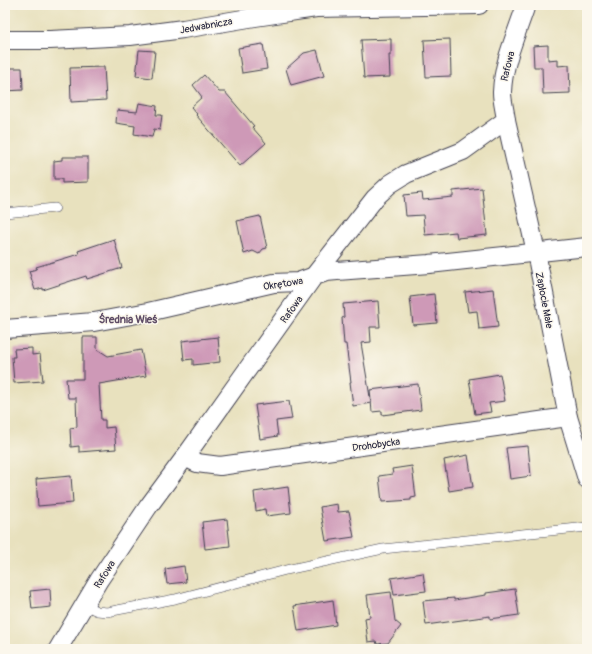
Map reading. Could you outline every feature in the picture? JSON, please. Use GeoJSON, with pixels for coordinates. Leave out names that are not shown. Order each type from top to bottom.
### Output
{"type":"FeatureCollection","features":[{"type":"Feature","properties":{"kind":"street","name":"Jedwabnicza"},"geometry":{"type":"LineString","coordinates":[[5,40],[50,40],[130,36],[183,29],[254,11],[316,8],[479,5]]}},
{"type":"Feature","properties":{"kind":"street","name":"Rafowa"},"geometry":{"type":"LineString","coordinates":[[58,649],[107,568],[144,513],[314,276],[375,198],[390,184],[406,174],[463,151],[506,120],[502,94],[503,80],[506,65],[526,5]]}},
{"type":"Feature","properties":{"kind":"street","name":"Zapłocie Małe"},"geometry":{"type":"LineString","coordinates":[[506,120],[536,252],[568,417],[587,479]]}},
{"type":"Feature","properties":{"kind":"street","name":"Okrętowa"},"geometry":{"type":"LineString","coordinates":[[5,329],[94,322],[148,312],[274,283],[298,282],[314,276],[337,271],[429,264],[587,247]]}},
{"type":"Feature","properties":{"kind":"street","name":"Drohobycka"},"geometry":{"type":"LineString","coordinates":[[185,457],[197,464],[220,466],[568,417]]}},
{"type":"Feature","properties":{"kind":"lane"},"geometry":{"type":"LineString","coordinates":[[5,213],[55,208]]}},
{"type":"Feature","properties":{"kind":"lane"},"geometry":{"type":"LineString","coordinates":[[84,605],[98,611],[107,612],[175,599],[286,570],[383,549],[587,527]]}},
{"type":"Feature","properties":{"kind":"building"},"geometry":{"type":"Polygon","coordinates":[[[391,39],[391,55],[389,55],[390,77],[364,78],[361,40],[391,39]]]}},
{"type":"Feature","properties":{"kind":"building"},"geometry":{"type":"Polygon","coordinates":[[[450,39],[451,76],[426,77],[424,40],[450,39]]]}},
{"type":"Feature","properties":{"kind":"building"},"geometry":{"type":"Polygon","coordinates":[[[263,44],[267,69],[242,73],[238,48],[263,44]]]}},
{"type":"Feature","properties":{"kind":"building"},"geometry":{"type":"Polygon","coordinates":[[[548,45],[548,60],[558,59],[558,66],[569,65],[570,93],[543,94],[542,67],[534,67],[533,46],[548,45]]]}},
{"type":"Feature","properties":{"kind":"building"},"geometry":{"type":"Polygon","coordinates":[[[139,50],[155,51],[152,78],[136,76],[139,50]]]}},
{"type":"Feature","properties":{"kind":"building"},"geometry":{"type":"Polygon","coordinates":[[[317,50],[324,76],[291,85],[286,69],[304,53],[317,50]]]}},
{"type":"Feature","properties":{"kind":"building"},"geometry":{"type":"Polygon","coordinates":[[[104,67],[106,100],[71,102],[70,68],[104,67]]]}},
{"type":"Feature","properties":{"kind":"building"},"geometry":{"type":"Polygon","coordinates":[[[5,68],[22,68],[23,90],[5,91],[5,68]]]}},
{"type":"Feature","properties":{"kind":"building"},"geometry":{"type":"Polygon","coordinates":[[[204,75],[219,92],[225,92],[254,126],[252,127],[266,143],[240,166],[196,115],[197,114],[191,107],[202,97],[193,85],[204,75]]]}},
{"type":"Feature","properties":{"kind":"building"},"geometry":{"type":"Polygon","coordinates":[[[139,103],[157,106],[156,115],[162,115],[160,130],[154,129],[152,137],[134,134],[135,126],[116,123],[117,110],[137,112],[139,103]]]}},
{"type":"Feature","properties":{"kind":"building"},"geometry":{"type":"Polygon","coordinates":[[[62,157],[88,157],[88,182],[62,183],[62,179],[54,179],[54,161],[62,160],[62,157]]]}},
{"type":"Feature","properties":{"kind":"building"},"geometry":{"type":"Polygon","coordinates":[[[482,188],[487,235],[457,238],[456,232],[425,235],[423,215],[406,216],[404,195],[422,193],[423,200],[453,197],[453,191],[482,188]]]}},
{"type":"Feature","properties":{"kind":"building"},"geometry":{"type":"Polygon","coordinates":[[[260,216],[267,248],[263,249],[259,254],[253,251],[244,254],[237,221],[260,216]]]}},
{"type":"Feature","properties":{"kind":"building"},"geometry":{"type":"Polygon","coordinates":[[[114,239],[122,268],[87,279],[86,276],[43,290],[43,288],[35,290],[29,271],[37,269],[36,267],[79,254],[78,251],[114,239]]]}},
{"type":"Feature","properties":{"kind":"building"},"geometry":{"type":"Polygon","coordinates":[[[493,289],[498,327],[479,329],[477,311],[468,312],[465,292],[493,289]]]}},
{"type":"Feature","properties":{"kind":"building"},"geometry":{"type":"Polygon","coordinates":[[[434,294],[437,323],[413,325],[410,297],[434,294]]]}},
{"type":"Feature","properties":{"kind":"building"},"geometry":{"type":"Polygon","coordinates":[[[378,301],[380,327],[370,327],[371,342],[361,343],[371,403],[353,406],[346,344],[344,344],[342,318],[344,317],[343,304],[378,301]]]}},
{"type":"Feature","properties":{"kind":"building"},"geometry":{"type":"Polygon","coordinates":[[[83,337],[97,337],[97,349],[108,356],[141,350],[146,376],[99,384],[101,420],[105,420],[105,428],[114,427],[116,449],[79,452],[79,446],[71,447],[70,428],[77,427],[76,398],[68,398],[66,379],[83,379],[83,337]]]}},
{"type":"Feature","properties":{"kind":"building"},"geometry":{"type":"Polygon","coordinates":[[[218,337],[220,362],[193,365],[193,359],[184,360],[182,341],[218,337]]]}},
{"type":"Feature","properties":{"kind":"building"},"geometry":{"type":"Polygon","coordinates":[[[32,348],[32,355],[40,354],[43,381],[14,383],[12,357],[15,357],[14,349],[32,348]]]}},
{"type":"Feature","properties":{"kind":"building"},"geometry":{"type":"Polygon","coordinates":[[[500,374],[505,401],[489,403],[491,412],[475,414],[469,379],[500,374]]]}},
{"type":"Feature","properties":{"kind":"building"},"geometry":{"type":"Polygon","coordinates":[[[418,384],[421,410],[382,415],[382,411],[372,412],[370,390],[418,384]]]}},
{"type":"Feature","properties":{"kind":"building"},"geometry":{"type":"Polygon","coordinates":[[[289,401],[292,419],[276,421],[278,436],[260,439],[255,405],[289,401]]]}},
{"type":"Feature","properties":{"kind":"building"},"geometry":{"type":"Polygon","coordinates":[[[528,446],[531,476],[510,479],[506,448],[528,446]]]}},
{"type":"Feature","properties":{"kind":"building"},"geometry":{"type":"Polygon","coordinates":[[[468,455],[473,487],[449,491],[444,460],[468,455]]]}},
{"type":"Feature","properties":{"kind":"building"},"geometry":{"type":"Polygon","coordinates":[[[412,466],[416,497],[411,498],[411,500],[382,502],[379,476],[393,474],[392,469],[412,466]]]}},
{"type":"Feature","properties":{"kind":"building"},"geometry":{"type":"Polygon","coordinates":[[[71,476],[73,503],[38,506],[36,479],[71,476]]]}},
{"type":"Feature","properties":{"kind":"building"},"geometry":{"type":"Polygon","coordinates":[[[288,487],[291,513],[266,516],[265,509],[256,511],[254,492],[288,487]]]}},
{"type":"Feature","properties":{"kind":"building"},"geometry":{"type":"Polygon","coordinates":[[[337,504],[338,512],[349,511],[354,537],[326,541],[320,507],[337,504]]]}},
{"type":"Feature","properties":{"kind":"building"},"geometry":{"type":"Polygon","coordinates":[[[227,519],[230,546],[205,549],[202,522],[227,519]]]}},
{"type":"Feature","properties":{"kind":"building"},"geometry":{"type":"Polygon","coordinates":[[[184,566],[186,582],[167,584],[165,569],[184,566]]]}},
{"type":"Feature","properties":{"kind":"building"},"geometry":{"type":"Polygon","coordinates":[[[423,573],[426,591],[394,595],[391,578],[423,573]]]}},
{"type":"Feature","properties":{"kind":"building"},"geometry":{"type":"Polygon","coordinates":[[[50,589],[51,607],[32,609],[30,591],[50,589]]]}},
{"type":"Feature","properties":{"kind":"building"},"geometry":{"type":"Polygon","coordinates":[[[515,589],[519,615],[490,619],[490,616],[426,625],[423,601],[454,598],[454,600],[486,595],[486,593],[515,589]]]}},
{"type":"Feature","properties":{"kind":"building"},"geometry":{"type":"Polygon","coordinates":[[[391,592],[395,621],[401,626],[388,643],[377,644],[376,641],[368,642],[365,618],[370,617],[367,595],[391,592]]]}},
{"type":"Feature","properties":{"kind":"building"},"geometry":{"type":"Polygon","coordinates":[[[333,600],[336,625],[298,631],[294,606],[333,600]]]}},
{"type":"Feature","properties":{"kind":"district","name":"Średnia Wieś"},"geometry":{"type":"Point","coordinates":[128,319]}}]}
